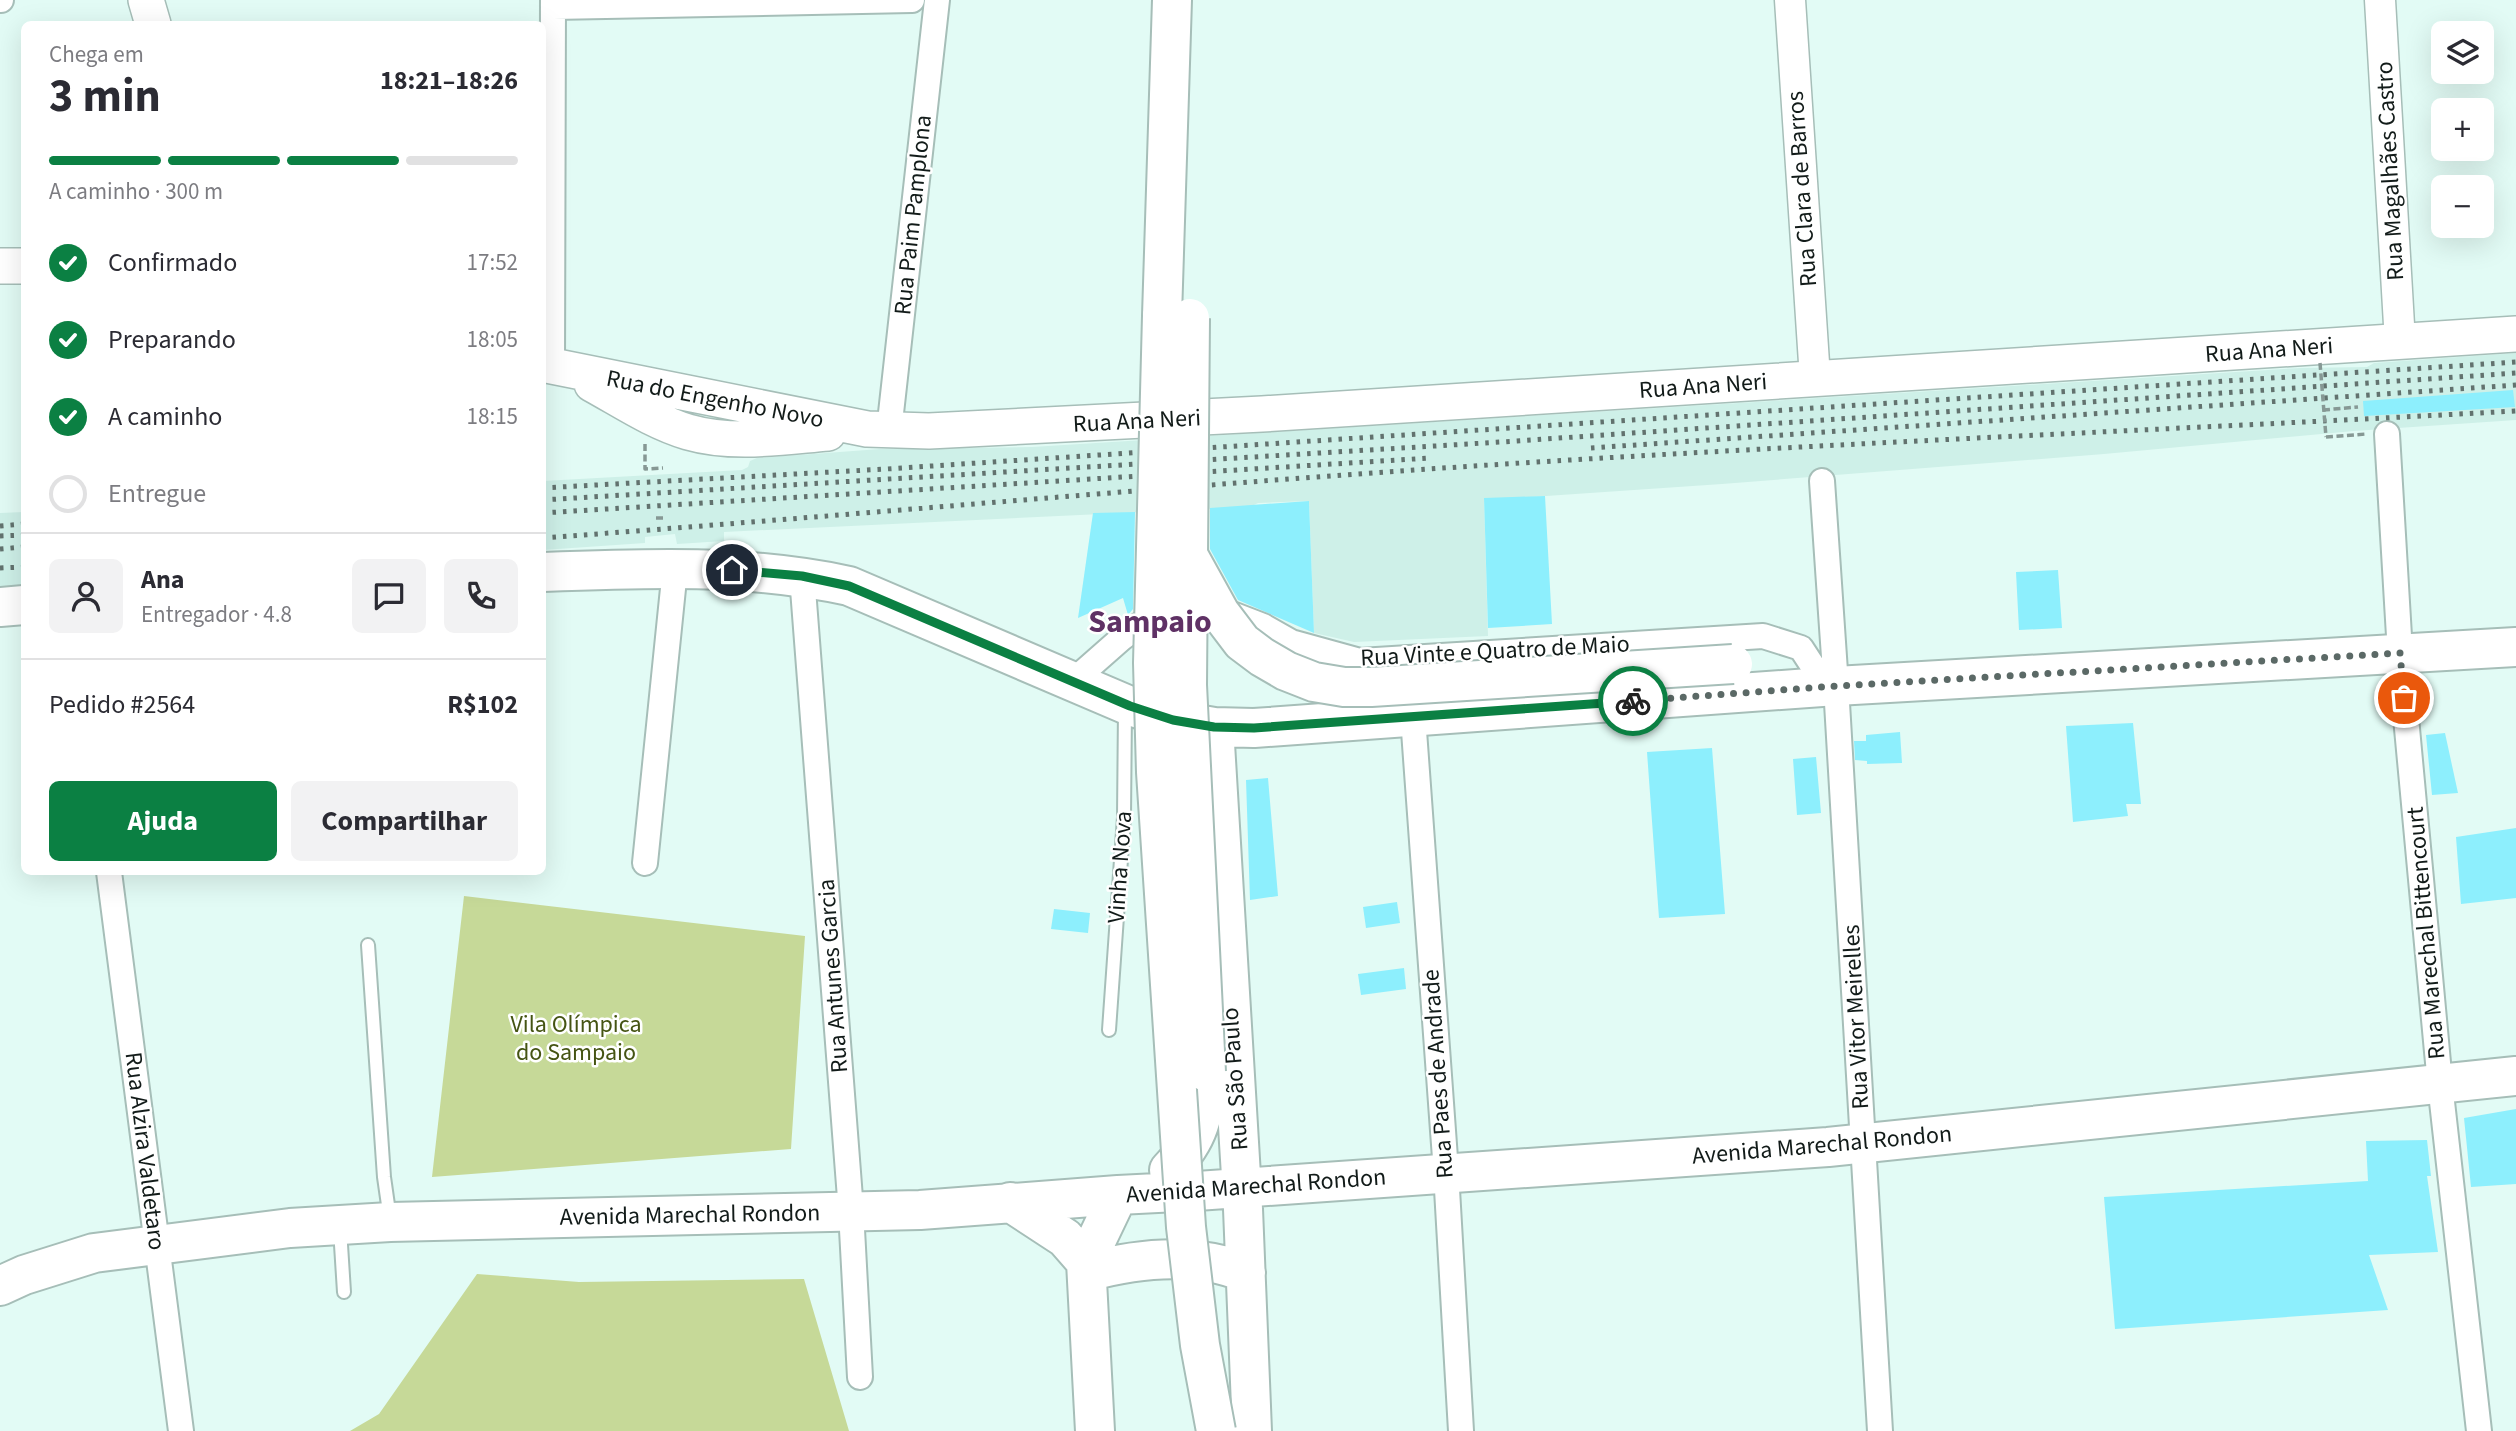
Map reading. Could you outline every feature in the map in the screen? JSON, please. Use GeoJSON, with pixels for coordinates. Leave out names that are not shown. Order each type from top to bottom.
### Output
{"type":"FeatureCollection","features":[{"type":"Feature","properties":{"kind":"main road"},"geometry":{"type":"LineString","coordinates":[[146,0],[152,21]]}},
{"type":"Feature","properties":{"kind":"main road"},"geometry":{"type":"LineString","coordinates":[[1172,0],[1168,143],[1182,222],[1153,663],[1156,772],[1187,1239],[1198,1333],[1216,1431]]}},
{"type":"Feature","properties":{"kind":"main road"},"geometry":{"type":"LineString","coordinates":[[0,266],[21,267]]}},
{"type":"Feature","properties":{"kind":"main road"},"geometry":{"type":"LineString","coordinates":[[1095,1431],[1087,1267],[1126,1195],[1159,1180],[1188,1147],[1205,1108],[1206,1073],[1187,685],[1188,555],[1176,317]]}},
{"type":"Feature","properties":{"kind":"main road","name":"Rua Ana Neri"},"geometry":{"type":"LineString","coordinates":[[878,430],[967,430],[1235,415],[2516,334]]}},
{"type":"Feature","properties":{"kind":"main road","name":"Rua do Engenho Novo"},"geometry":{"type":"LineString","coordinates":[[553,366],[644,414],[690,433],[754,440],[878,430]]}},
{"type":"Feature","properties":{"kind":"main road"},"geometry":{"type":"LineString","coordinates":[[1188,555],[1207,593],[1242,642],[1286,671],[1314,682],[1371,688],[1734,664],[1791,667],[1826,679]]}},
{"type":"Feature","properties":{"kind":"main road"},"geometry":{"type":"LineString","coordinates":[[546,572],[732,570],[802,576],[849,586],[1125,704],[1173,720],[1214,727],[1254,728],[1413,717],[1826,679],[2516,647]]}},
{"type":"Feature","properties":{"kind":"main road"},"geometry":{"type":"LineString","coordinates":[[0,607],[21,605]]}},
{"type":"Feature","properties":{"kind":"main road","name":"Rua São Paulo"},"geometry":{"type":"LineString","coordinates":[[1214,727],[1242,1188],[1252,1431]]}},
{"type":"Feature","properties":{"kind":"main road","name":"Avenida Marechal Rondon"},"geometry":{"type":"LineString","coordinates":[[0,1286],[94,1252],[290,1228],[390,1222],[920,1210],[1864,1144],[2516,1076]]}},
{"type":"Feature","properties":{"kind":"main road"},"geometry":{"type":"LineString","coordinates":[[1010,1202],[1065,1238],[1087,1267]]}},
{"type":"Feature","properties":{"kind":"main road"},"geometry":{"type":"LineString","coordinates":[[1087,1267],[1181,1259],[1218,1263],[1246,1273]]}},
{"type":"Feature","properties":{"kind":"street"},"geometry":{"type":"LineString","coordinates":[[553,366],[553,3],[912,0]]}},
{"type":"Feature","properties":{"kind":"street","name":"Rua Paim Pamplona"},"geometry":{"type":"LineString","coordinates":[[878,430],[937,0]]}},
{"type":"Feature","properties":{"kind":"street","name":"Rua Clara de Barros"},"geometry":{"type":"LineString","coordinates":[[1790,0],[1815,378]]}},
{"type":"Feature","properties":{"kind":"street","name":"Rua Magalhães Castro"},"geometry":{"type":"LineString","coordinates":[[2380,0],[2400,342]]}},
{"type":"Feature","properties":{"kind":"street","name":"Rua Marechal Bittencourt"},"geometry":{"type":"LineString","coordinates":[[2379,434],[2440,1084],[2479,1431]]}},
{"type":"Feature","properties":{"kind":"street","name":"Rua Vitor Meirelles"},"geometry":{"type":"LineString","coordinates":[[1822,481],[1826,679],[1864,1144],[1880,1431]]}},
{"type":"Feature","properties":{"kind":"street"},"geometry":{"type":"LineString","coordinates":[[645,863],[676,569]]}},
{"type":"Feature","properties":{"kind":"street","name":"Rua Antunes Garcia"},"geometry":{"type":"LineString","coordinates":[[802,576],[851,1211],[860,1377]]}},
{"type":"Feature","properties":{"kind":"street","name":"Rua Vinte e Quatro de Maio"},"geometry":{"type":"LineString","coordinates":[[1072,682],[1122,638],[1163,608],[1201,602],[1263,625],[1291,642],[1360,661],[1763,636],[1801,648],[1826,679]]}},
{"type":"Feature","properties":{"kind":"street","name":"Rua Paes de Andrade"},"geometry":{"type":"LineString","coordinates":[[1413,717],[1446,1172],[1461,1431]]}},
{"type":"Feature","properties":{"kind":"street","name":"Rua Alzira Valdetaro"},"geometry":{"type":"LineString","coordinates":[[109,875],[180,1431]]}},
{"type":"Feature","properties":{"kind":"lane","name":"Vinha Nova"},"geometry":{"type":"LineString","coordinates":[[1109,1030],[1124,817],[1125,704]]}},
{"type":"Feature","properties":{"kind":"lane"},"geometry":{"type":"LineString","coordinates":[[368,945],[384,1177],[390,1222]]}},
{"type":"Feature","properties":{"kind":"lane"},"geometry":{"type":"LineString","coordinates":[[339,1225],[344,1292]]}},
{"type":"Feature","properties":{"kind":"path"},"geometry":{"type":"LineString","coordinates":[[2320,363],[2326,437],[2379,434]]}},
{"type":"Feature","properties":{"kind":"path"},"geometry":{"type":"LineString","coordinates":[[2323,410],[2358,407]]}},
{"type":"Feature","properties":{"kind":"path"},"geometry":{"type":"LineString","coordinates":[[645,469],[663,468]]}},
{"type":"Feature","properties":{"kind":"path"},"geometry":{"type":"LineString","coordinates":[[656,518],[665,518]]}},
{"type":"Feature","properties":{"kind":"shaded area"},"geometry":{"type":"Polygon","coordinates":[[[2516,353],[2516,420],[1722,484],[1484,498],[1488,636],[1354,642],[1314,633],[1309,501],[1258,503],[1250,507],[724,532],[724,541],[677,544],[675,534],[645,537],[645,543],[546,550],[546,481],[742,470],[757,458],[880,449],[1032,447],[2300,368],[2367,367],[2374,363],[2516,353]]]}},
{"type":"Feature","properties":{"kind":"shaded area"},"geometry":{"type":"Polygon","coordinates":[[[21,512],[21,585],[0,587],[0,513],[21,512]]]}},
{"type":"Feature","properties":{"kind":"green space","name":"Vila Olímpica do Sampaio"},"geometry":{"type":"Polygon","coordinates":[[[464,896],[805,936],[791,1149],[432,1177],[464,896]]]}},
{"type":"Feature","properties":{"kind":"green space"},"geometry":{"type":"Polygon","coordinates":[[[477,1274],[579,1282],[804,1279],[849,1431],[350,1431],[379,1414],[477,1274]]]}},
{"type":"Feature","properties":{"kind":"building"},"geometry":{"type":"Polygon","coordinates":[[[2513,390],[2515,407],[2364,416],[2363,401],[2513,390]]]}},
{"type":"Feature","properties":{"kind":"building"},"geometry":{"type":"Polygon","coordinates":[[[1545,496],[1552,624],[1488,628],[1484,498],[1545,496]]]}},
{"type":"Feature","properties":{"kind":"building"},"geometry":{"type":"Polygon","coordinates":[[[1309,501],[1314,633],[1238,600],[1210,549],[1210,508],[1309,501]]]}},
{"type":"Feature","properties":{"kind":"building"},"geometry":{"type":"Polygon","coordinates":[[[1135,512],[1133,609],[1128,615],[1123,598],[1078,618],[1093,513],[1135,512]]]}},
{"type":"Feature","properties":{"kind":"building"},"geometry":{"type":"Polygon","coordinates":[[[2058,570],[2062,628],[2019,630],[2016,572],[2058,570]]]}},
{"type":"Feature","properties":{"kind":"building"},"geometry":{"type":"Polygon","coordinates":[[[2133,723],[2141,804],[2126,804],[2128,816],[2073,822],[2066,726],[2133,723]]]}},
{"type":"Feature","properties":{"kind":"building"},"geometry":{"type":"Polygon","coordinates":[[[1900,732],[1902,763],[1867,764],[1867,761],[1855,760],[1854,741],[1866,741],[1866,735],[1900,732]]]}},
{"type":"Feature","properties":{"kind":"building"},"geometry":{"type":"Polygon","coordinates":[[[2445,733],[2458,793],[2432,795],[2426,735],[2445,733]]]}},
{"type":"Feature","properties":{"kind":"building"},"geometry":{"type":"Polygon","coordinates":[[[1712,748],[1725,914],[1659,918],[1647,752],[1712,748]]]}},
{"type":"Feature","properties":{"kind":"building"},"geometry":{"type":"Polygon","coordinates":[[[1816,757],[1821,813],[1797,815],[1793,759],[1816,757]]]}},
{"type":"Feature","properties":{"kind":"building"},"geometry":{"type":"Polygon","coordinates":[[[1268,778],[1278,896],[1250,900],[1246,780],[1268,778]]]}},
{"type":"Feature","properties":{"kind":"building"},"geometry":{"type":"Polygon","coordinates":[[[2516,828],[2516,898],[2461,904],[2456,837],[2516,828]]]}},
{"type":"Feature","properties":{"kind":"building"},"geometry":{"type":"Polygon","coordinates":[[[1397,902],[1400,923],[1366,928],[1363,907],[1397,902]]]}},
{"type":"Feature","properties":{"kind":"building"},"geometry":{"type":"Polygon","coordinates":[[[1054,909],[1090,913],[1088,933],[1051,929],[1054,909]]]}},
{"type":"Feature","properties":{"kind":"building"},"geometry":{"type":"Polygon","coordinates":[[[1404,968],[1406,989],[1361,995],[1358,974],[1404,968]]]}},
{"type":"Feature","properties":{"kind":"building"},"geometry":{"type":"Polygon","coordinates":[[[2516,1109],[2516,1184],[2471,1187],[2464,1118],[2516,1109]]]}},
{"type":"Feature","properties":{"kind":"building"},"geometry":{"type":"Polygon","coordinates":[[[2427,1140],[2431,1176],[2427,1176],[2438,1252],[2369,1255],[2388,1310],[2115,1329],[2104,1197],[2368,1181],[2366,1141],[2427,1140]]]}},
{"type":"Feature","properties":{"kind":"railway"},"geometry":{"type":"LineString","coordinates":[[546,488],[886,469],[2516,362]]}},
{"type":"Feature","properties":{"kind":"railway"},"geometry":{"type":"LineString","coordinates":[[546,500],[1501,442],[2516,373]]}},
{"type":"Feature","properties":{"kind":"railway"},"geometry":{"type":"LineString","coordinates":[[1591,448],[2516,385]]}},
{"type":"Feature","properties":{"kind":"railway"},"geometry":{"type":"LineString","coordinates":[[546,538],[1552,461],[2516,411]]}},
{"type":"Feature","properties":{"kind":"railway"},"geometry":{"type":"LineString","coordinates":[[546,513],[1430,458]]}},
{"type":"Feature","properties":{"kind":"railway"},"geometry":{"type":"LineString","coordinates":[[0,526],[21,524]]}},
{"type":"Feature","properties":{"kind":"railway"},"geometry":{"type":"LineString","coordinates":[[0,536],[21,535]]}},
{"type":"Feature","properties":{"kind":"railway"},"geometry":{"type":"LineString","coordinates":[[0,549],[21,547]]}},
{"type":"Feature","properties":{"kind":"railway"},"geometry":{"type":"LineString","coordinates":[[0,568],[21,567]]}},
{"type":"Feature","properties":{"kind":"way so far"},"geometry":{"type":"LineString","coordinates":[[1633,701],[1836,686],[2400,653],[2404,698]]}},
{"type":"Feature","properties":{"kind":"district","name":"Sampaio"},"geometry":{"type":"Point","coordinates":[1150,622]}},
{"type":"Feature","properties":{"kind":"route"},"geometry":{"type":"LineString","coordinates":[[732,570],[802,576],[849,586],[1125,704],[1173,720],[1214,727],[1254,728],[1633,701]]}}]}
